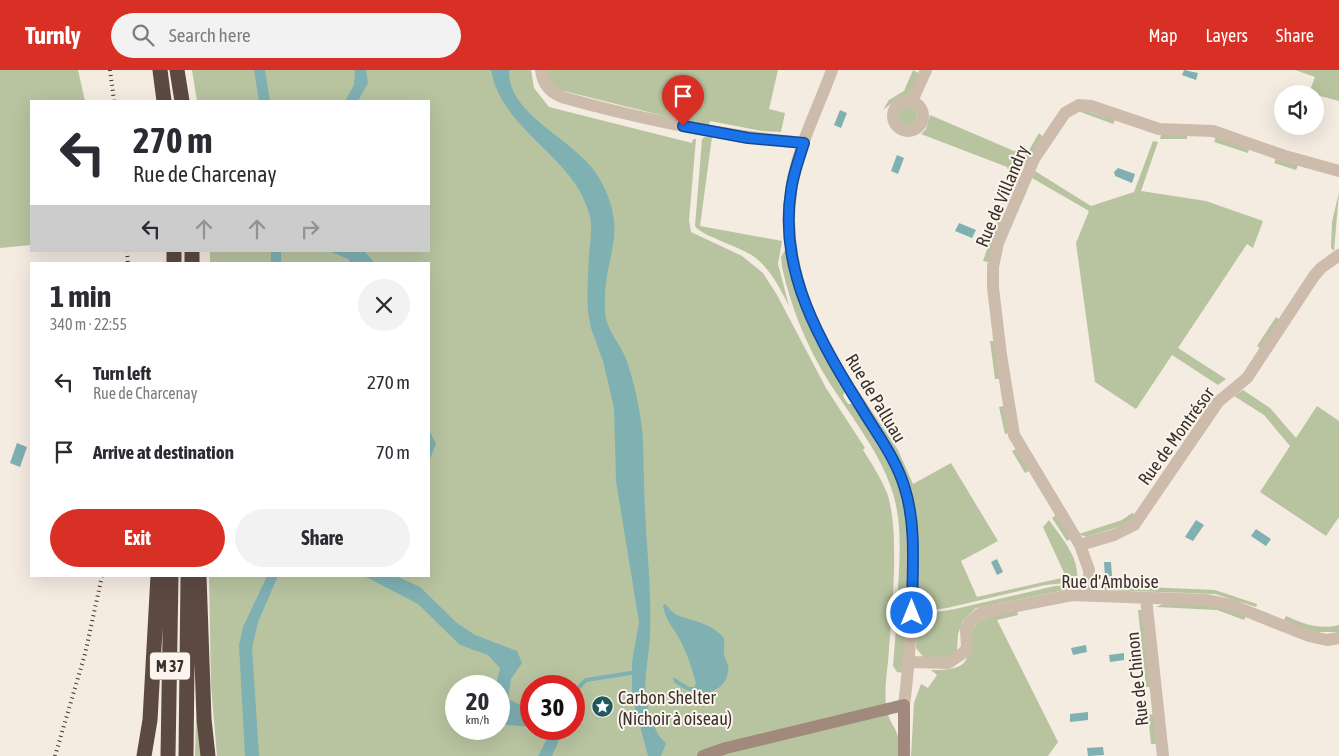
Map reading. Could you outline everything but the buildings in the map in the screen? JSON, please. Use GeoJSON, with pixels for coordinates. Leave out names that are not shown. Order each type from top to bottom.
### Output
{"type":"FeatureCollection","features":[{"type":"Feature","properties":{"kind":"highway"},"geometry":{"type":"LineString","coordinates":[[160,70],[164,100]]}},
{"type":"Feature","properties":{"kind":"highway"},"geometry":{"type":"LineString","coordinates":[[177,70],[182,100]]}},
{"type":"Feature","properties":{"kind":"highway"},"geometry":{"type":"LineString","coordinates":[[144,756],[150,720],[158,577]]}},
{"type":"Feature","properties":{"kind":"highway","name":"M 37"},"geometry":{"type":"LineString","coordinates":[[168,756],[171,577]]}},
{"type":"Feature","properties":{"kind":"highway","name":"M 37"},"geometry":{"type":"LineString","coordinates":[[186,756],[188,577]]}},
{"type":"Feature","properties":{"kind":"highway"},"geometry":{"type":"LineString","coordinates":[[198,577],[204,719],[208,756]]}},
{"type":"Feature","properties":{"kind":"street"},"geometry":{"type":"LineString","coordinates":[[541,70],[548,90],[566,98],[700,130],[748,138],[804,143]]}},
{"type":"Feature","properties":{"kind":"street","name":"Rue de Palluau"},"geometry":{"type":"LineString","coordinates":[[832,70],[804,143],[793,182],[790,202],[789,238],[795,271],[810,316],[828,354],[893,460],[905,488],[912,525],[910,662],[904,705],[904,756]]}},
{"type":"Feature","properties":{"kind":"street"},"geometry":{"type":"LineString","coordinates":[[912,101],[926,70]]}},
{"type":"Feature","properties":{"kind":"street","name":"Rue de Villandry"},"geometry":{"type":"LineString","coordinates":[[1090,595],[1089,570],[1080,545],[1014,435],[993,288],[993,267],[998,243],[1028,171],[1065,113],[1079,105],[1091,106],[1152,128],[1213,131],[1285,156],[1339,171]]}},
{"type":"Feature","properties":{"kind":"street","name":"Rue de Montrésor"},"geometry":{"type":"LineString","coordinates":[[1080,545],[1114,535],[1134,525],[1218,402],[1247,378],[1317,272],[1339,255]]}},
{"type":"Feature","properties":{"kind":"street","name":"Rue d'Amboise"},"geometry":{"type":"LineString","coordinates":[[910,662],[948,663],[963,653],[967,648],[966,629],[970,622],[981,613],[1072,595],[1220,602],[1309,636],[1327,640],[1339,638]]}},
{"type":"Feature","properties":{"kind":"street","name":"Rue de Chinon"},"geometry":{"type":"LineString","coordinates":[[1146,598],[1163,756]]}},
{"type":"Feature","properties":{"kind":"street"},"geometry":{"type":"LineString","coordinates":[[703,756],[726,748],[904,705]]}},
{"type":"Feature","properties":{"kind":"green space"},"geometry":{"type":"Polygon","coordinates":[[[0,70],[78,70],[85,100],[30,100],[30,245],[0,248],[0,70]]]}},
{"type":"Feature","properties":{"kind":"green space"},"geometry":{"type":"Polygon","coordinates":[[[192,70],[531,70],[534,88],[549,107],[692,143],[693,139],[696,139],[689,220],[691,232],[742,256],[763,273],[777,295],[826,388],[865,448],[863,450],[887,493],[893,528],[894,570],[886,697],[887,712],[899,739],[899,756],[217,756],[211,686],[209,577],[430,577],[430,262],[210,262],[210,252],[430,252],[430,100],[197,100],[192,70]]]}},
{"type":"Feature","properties":{"kind":"green space"},"geometry":{"type":"Polygon","coordinates":[[[545,70],[778,70],[769,109],[785,113],[781,132],[762,131],[710,121],[708,127],[556,89],[552,87],[545,70]]]}},
{"type":"Feature","properties":{"kind":"green space"},"geometry":{"type":"Polygon","coordinates":[[[913,70],[920,74],[910,94],[897,99],[883,110],[889,100],[904,91],[913,70]]]}},
{"type":"Feature","properties":{"kind":"green space"},"geometry":{"type":"Polygon","coordinates":[[[1295,70],[1339,70],[1339,101],[1324,97],[1324,85],[1312,85],[1315,77],[1295,70]]]}},
{"type":"Feature","properties":{"kind":"green space"},"geometry":{"type":"Polygon","coordinates":[[[907,106],[914,109],[917,116],[914,123],[907,126],[900,123],[897,116],[900,109],[907,106]]]}},
{"type":"Feature","properties":{"kind":"green space"},"geometry":{"type":"Polygon","coordinates":[[[1083,110],[1115,120],[1113,124],[1078,111],[1083,110]]]}},
{"type":"Feature","properties":{"kind":"green space"},"geometry":{"type":"Polygon","coordinates":[[[930,115],[1014,151],[1026,146],[1012,179],[1007,167],[921,134],[926,129],[930,115]]]}},
{"type":"Feature","properties":{"kind":"green space"},"geometry":{"type":"Polygon","coordinates":[[[1039,133],[1042,136],[1026,166],[1021,164],[1039,133]]]}},
{"type":"Feature","properties":{"kind":"green space"},"geometry":{"type":"Polygon","coordinates":[[[1161,135],[1187,135],[1187,139],[1160,139],[1161,135]]]}},
{"type":"Feature","properties":{"kind":"green space"},"geometry":{"type":"Polygon","coordinates":[[[712,137],[700,226],[782,241],[778,264],[789,306],[765,266],[747,252],[698,230],[695,226],[702,139],[712,137]]]}},
{"type":"Feature","properties":{"kind":"green space"},"geometry":{"type":"Polygon","coordinates":[[[1216,137],[1249,149],[1248,153],[1214,142],[1216,137]]]}},
{"type":"Feature","properties":{"kind":"green space"},"geometry":{"type":"Polygon","coordinates":[[[1153,141],[1158,142],[1141,191],[1206,201],[1263,221],[1253,248],[1247,244],[1178,348],[1226,379],[1218,385],[1172,355],[1136,409],[1095,382],[1076,243],[1089,211],[1032,178],[1035,171],[1091,206],[1134,192],[1153,141]]]}},
{"type":"Feature","properties":{"kind":"green space"},"geometry":{"type":"Polygon","coordinates":[[[1276,158],[1298,165],[1296,170],[1274,163],[1276,158]]]}},
{"type":"Feature","properties":{"kind":"green space"},"geometry":{"type":"Polygon","coordinates":[[[1339,192],[1334,251],[1331,248],[1332,222],[1339,192]]]}},
{"type":"Feature","properties":{"kind":"green space"},"geometry":{"type":"Polygon","coordinates":[[[997,221],[1002,223],[988,262],[983,261],[997,221]]]}},
{"type":"Feature","properties":{"kind":"green space"},"geometry":{"type":"Polygon","coordinates":[[[785,250],[845,391],[843,396],[848,404],[854,404],[895,475],[906,513],[907,611],[897,611],[900,539],[897,511],[889,482],[875,452],[821,369],[807,341],[795,312],[782,267],[781,257],[785,250]]]}},
{"type":"Feature","properties":{"kind":"green space"},"geometry":{"type":"Polygon","coordinates":[[[1276,317],[1280,320],[1261,349],[1257,346],[1276,317]]]}},
{"type":"Feature","properties":{"kind":"green space"},"geometry":{"type":"Polygon","coordinates":[[[990,341],[994,341],[1000,379],[995,379],[990,341]]]}},
{"type":"Feature","properties":{"kind":"green space"},"geometry":{"type":"Polygon","coordinates":[[[855,386],[898,450],[913,484],[951,463],[998,541],[961,561],[977,597],[1066,577],[1043,527],[1049,520],[1073,556],[1076,564],[1077,582],[1045,585],[947,608],[917,612],[916,517],[855,386]]]}},
{"type":"Feature","properties":{"kind":"green space"},"geometry":{"type":"Polygon","coordinates":[[[1243,390],[1270,408],[1296,438],[1317,406],[1339,421],[1339,517],[1326,536],[1260,492],[1290,446],[1264,415],[1234,396],[1243,390]]]}},
{"type":"Feature","properties":{"kind":"green space"},"geometry":{"type":"Polygon","coordinates":[[[1004,406],[1009,433],[1005,434],[999,407],[1004,406]]]}},
{"type":"Feature","properties":{"kind":"green space"},"geometry":{"type":"Polygon","coordinates":[[[1016,449],[1029,471],[1025,473],[1012,451],[1016,449]]]}},
{"type":"Feature","properties":{"kind":"green space"},"geometry":{"type":"Polygon","coordinates":[[[1132,513],[1136,515],[1124,525],[1086,537],[1079,534],[1122,520],[1132,513]]]}},
{"type":"Feature","properties":{"kind":"green space"},"geometry":{"type":"Polygon","coordinates":[[[1056,515],[1070,539],[1067,541],[1052,518],[1056,515]]]}},
{"type":"Feature","properties":{"kind":"green space"},"geometry":{"type":"Polygon","coordinates":[[[1070,585],[1070,589],[976,608],[963,621],[958,634],[957,650],[950,658],[924,658],[916,648],[917,615],[955,609],[1055,586],[1070,585]]]}},
{"type":"Feature","properties":{"kind":"green space"},"geometry":{"type":"Polygon","coordinates":[[[1097,585],[1215,590],[1257,604],[1256,607],[1215,594],[1106,590],[1097,585]]]}},
{"type":"Feature","properties":{"kind":"green space"},"geometry":{"type":"Polygon","coordinates":[[[1163,604],[1218,606],[1246,616],[1244,620],[1217,610],[1156,607],[1163,604]]]}},
{"type":"Feature","properties":{"kind":"green space"},"geometry":{"type":"Polygon","coordinates":[[[1138,610],[1143,610],[1151,687],[1146,687],[1138,610]]]}},
{"type":"Feature","properties":{"kind":"green space"},"geometry":{"type":"Polygon","coordinates":[[[1017,611],[1018,615],[997,620],[1058,742],[1048,756],[911,756],[914,703],[921,684],[928,688],[937,675],[931,670],[959,666],[968,655],[971,632],[977,624],[990,616],[1017,611]]]}},
{"type":"Feature","properties":{"kind":"green space"},"geometry":{"type":"Polygon","coordinates":[[[897,616],[907,616],[904,673],[897,672],[893,666],[897,616]]]}},
{"type":"Feature","properties":{"kind":"green space"},"geometry":{"type":"Polygon","coordinates":[[[1286,616],[1312,625],[1325,627],[1339,625],[1339,632],[1314,632],[1284,620],[1286,616]]]}},
{"type":"Feature","properties":{"kind":"green space"},"geometry":{"type":"Polygon","coordinates":[[[1153,714],[1156,744],[1151,744],[1148,715],[1153,714]]]}},
{"type":"Feature","properties":{"kind":"green space"},"geometry":{"type":"Polygon","coordinates":[[[198,718],[204,756],[195,756],[196,720],[198,718]]]}},
{"type":"Feature","properties":{"kind":"water"},"geometry":{"type":"Polygon","coordinates":[[[254,70],[265,70],[270,100],[259,100],[254,70]]]}},
{"type":"Feature","properties":{"kind":"water"},"geometry":{"type":"Polygon","coordinates":[[[355,70],[366,70],[368,83],[359,100],[346,100],[354,85],[355,70]]]}},
{"type":"Feature","properties":{"kind":"water"},"geometry":{"type":"Polygon","coordinates":[[[491,70],[509,70],[511,86],[519,101],[530,114],[575,150],[588,163],[598,176],[608,196],[613,214],[613,244],[607,274],[605,311],[608,325],[629,367],[642,428],[650,613],[646,694],[648,708],[654,725],[659,736],[666,743],[661,756],[648,756],[632,697],[632,662],[639,622],[616,481],[614,408],[603,361],[591,328],[588,312],[591,228],[589,213],[581,193],[569,175],[509,110],[498,91],[491,70]]]}},
{"type":"Feature","properties":{"kind":"water"},"geometry":{"type":"Polygon","coordinates":[[[1184,70],[1198,73],[1196,80],[1182,75],[1184,70]]]}},
{"type":"Feature","properties":{"kind":"water"},"geometry":{"type":"Polygon","coordinates":[[[840,110],[847,113],[841,128],[834,125],[840,110]]]}},
{"type":"Feature","properties":{"kind":"water"},"geometry":{"type":"Polygon","coordinates":[[[897,155],[904,158],[898,174],[891,171],[897,155]]]}},
{"type":"Feature","properties":{"kind":"water"},"geometry":{"type":"Polygon","coordinates":[[[1118,168],[1135,174],[1132,183],[1115,176],[1114,172],[1118,168]]]}},
{"type":"Feature","properties":{"kind":"water"},"geometry":{"type":"Polygon","coordinates":[[[959,223],[976,230],[972,238],[955,231],[959,223]]]}},
{"type":"Feature","properties":{"kind":"water"},"geometry":{"type":"Polygon","coordinates":[[[271,252],[281,252],[281,262],[271,262],[271,252]]]}},
{"type":"Feature","properties":{"kind":"water"},"geometry":{"type":"Polygon","coordinates":[[[331,252],[365,252],[374,262],[350,262],[348,259],[331,252]]]}},
{"type":"Feature","properties":{"kind":"water"},"geometry":{"type":"Polygon","coordinates":[[[430,432],[436,444],[430,459],[430,432]]]}},
{"type":"Feature","properties":{"kind":"water"},"geometry":{"type":"Polygon","coordinates":[[[17,443],[27,447],[20,467],[10,463],[17,443]]]}},
{"type":"Feature","properties":{"kind":"water"},"geometry":{"type":"Polygon","coordinates":[[[1196,520],[1204,525],[1193,541],[1185,537],[1196,520]]]}},
{"type":"Feature","properties":{"kind":"water"},"geometry":{"type":"Polygon","coordinates":[[[1256,529],[1271,539],[1266,546],[1251,536],[1256,529]]]}},
{"type":"Feature","properties":{"kind":"water"},"geometry":{"type":"Polygon","coordinates":[[[997,559],[1003,572],[997,575],[991,562],[997,559]]]}},
{"type":"Feature","properties":{"kind":"water"},"geometry":{"type":"Polygon","coordinates":[[[1104,562],[1111,562],[1112,576],[1105,577],[1104,562]]]}},
{"type":"Feature","properties":{"kind":"water"},"geometry":{"type":"Polygon","coordinates":[[[267,577],[278,577],[258,622],[252,648],[259,756],[245,756],[239,645],[243,627],[267,577]]]}},
{"type":"Feature","properties":{"kind":"water"},"geometry":{"type":"Polygon","coordinates":[[[366,577],[398,577],[420,587],[457,623],[475,635],[517,651],[522,663],[511,679],[510,686],[510,675],[498,675],[500,668],[488,655],[460,645],[418,604],[366,577]]]}},
{"type":"Feature","properties":{"kind":"water"},"geometry":{"type":"Polygon","coordinates":[[[665,604],[675,614],[707,626],[724,638],[724,654],[728,670],[725,681],[720,687],[713,691],[697,692],[681,687],[674,682],[673,677],[689,687],[694,687],[696,684],[692,668],[679,637],[667,618],[663,606],[665,604]]]}},
{"type":"Feature","properties":{"kind":"water"},"geometry":{"type":"Polygon","coordinates":[[[1086,645],[1087,652],[1073,655],[1071,648],[1086,645]]]}},
{"type":"Feature","properties":{"kind":"water"},"geometry":{"type":"Polygon","coordinates":[[[1124,653],[1124,660],[1110,662],[1109,655],[1124,653]]]}},
{"type":"Feature","properties":{"kind":"water"},"geometry":{"type":"Polygon","coordinates":[[[510,700],[520,704],[520,726],[510,725],[510,700]]]}},
{"type":"Feature","properties":{"kind":"water"},"geometry":{"type":"Polygon","coordinates":[[[1088,712],[1088,720],[1070,722],[1070,714],[1088,712]]]}},
{"type":"Feature","properties":{"kind":"water"},"geometry":{"type":"Polygon","coordinates":[[[559,740],[552,756],[538,756],[546,741],[559,740]]]}},
{"type":"Feature","properties":{"kind":"water"},"geometry":{"type":"Polygon","coordinates":[[[1103,747],[1104,755],[1088,756],[1087,748],[1103,747]]]}},
{"type":"Feature","properties":{"kind":"waterway"},"geometry":{"type":"LineString","coordinates":[[585,681],[637,672]]}},
{"type":"Feature","properties":{"kind":"railway"},"geometry":{"type":"LineString","coordinates":[[110,70],[114,100]]}},
{"type":"Feature","properties":{"kind":"railway"},"geometry":{"type":"LineString","coordinates":[[127,252],[128,262]]}},
{"type":"Feature","properties":{"kind":"railway"},"geometry":{"type":"LineString","coordinates":[[55,756],[85,654],[102,577]]}},
{"type":"Feature","properties":{"kind":"place","name":"Carbon Shelter (Nichoir à oiseau)"},"geometry":{"type":"Point","coordinates":[602,707]}},
{"type":"Feature","properties":{"kind":"route"},"geometry":{"type":"LineString","coordinates":[[683,126],[748,138],[804,143],[794,177],[790,202],[789,238],[795,271],[800,292],[828,354],[901,476],[912,525],[912,613]]}}]}
